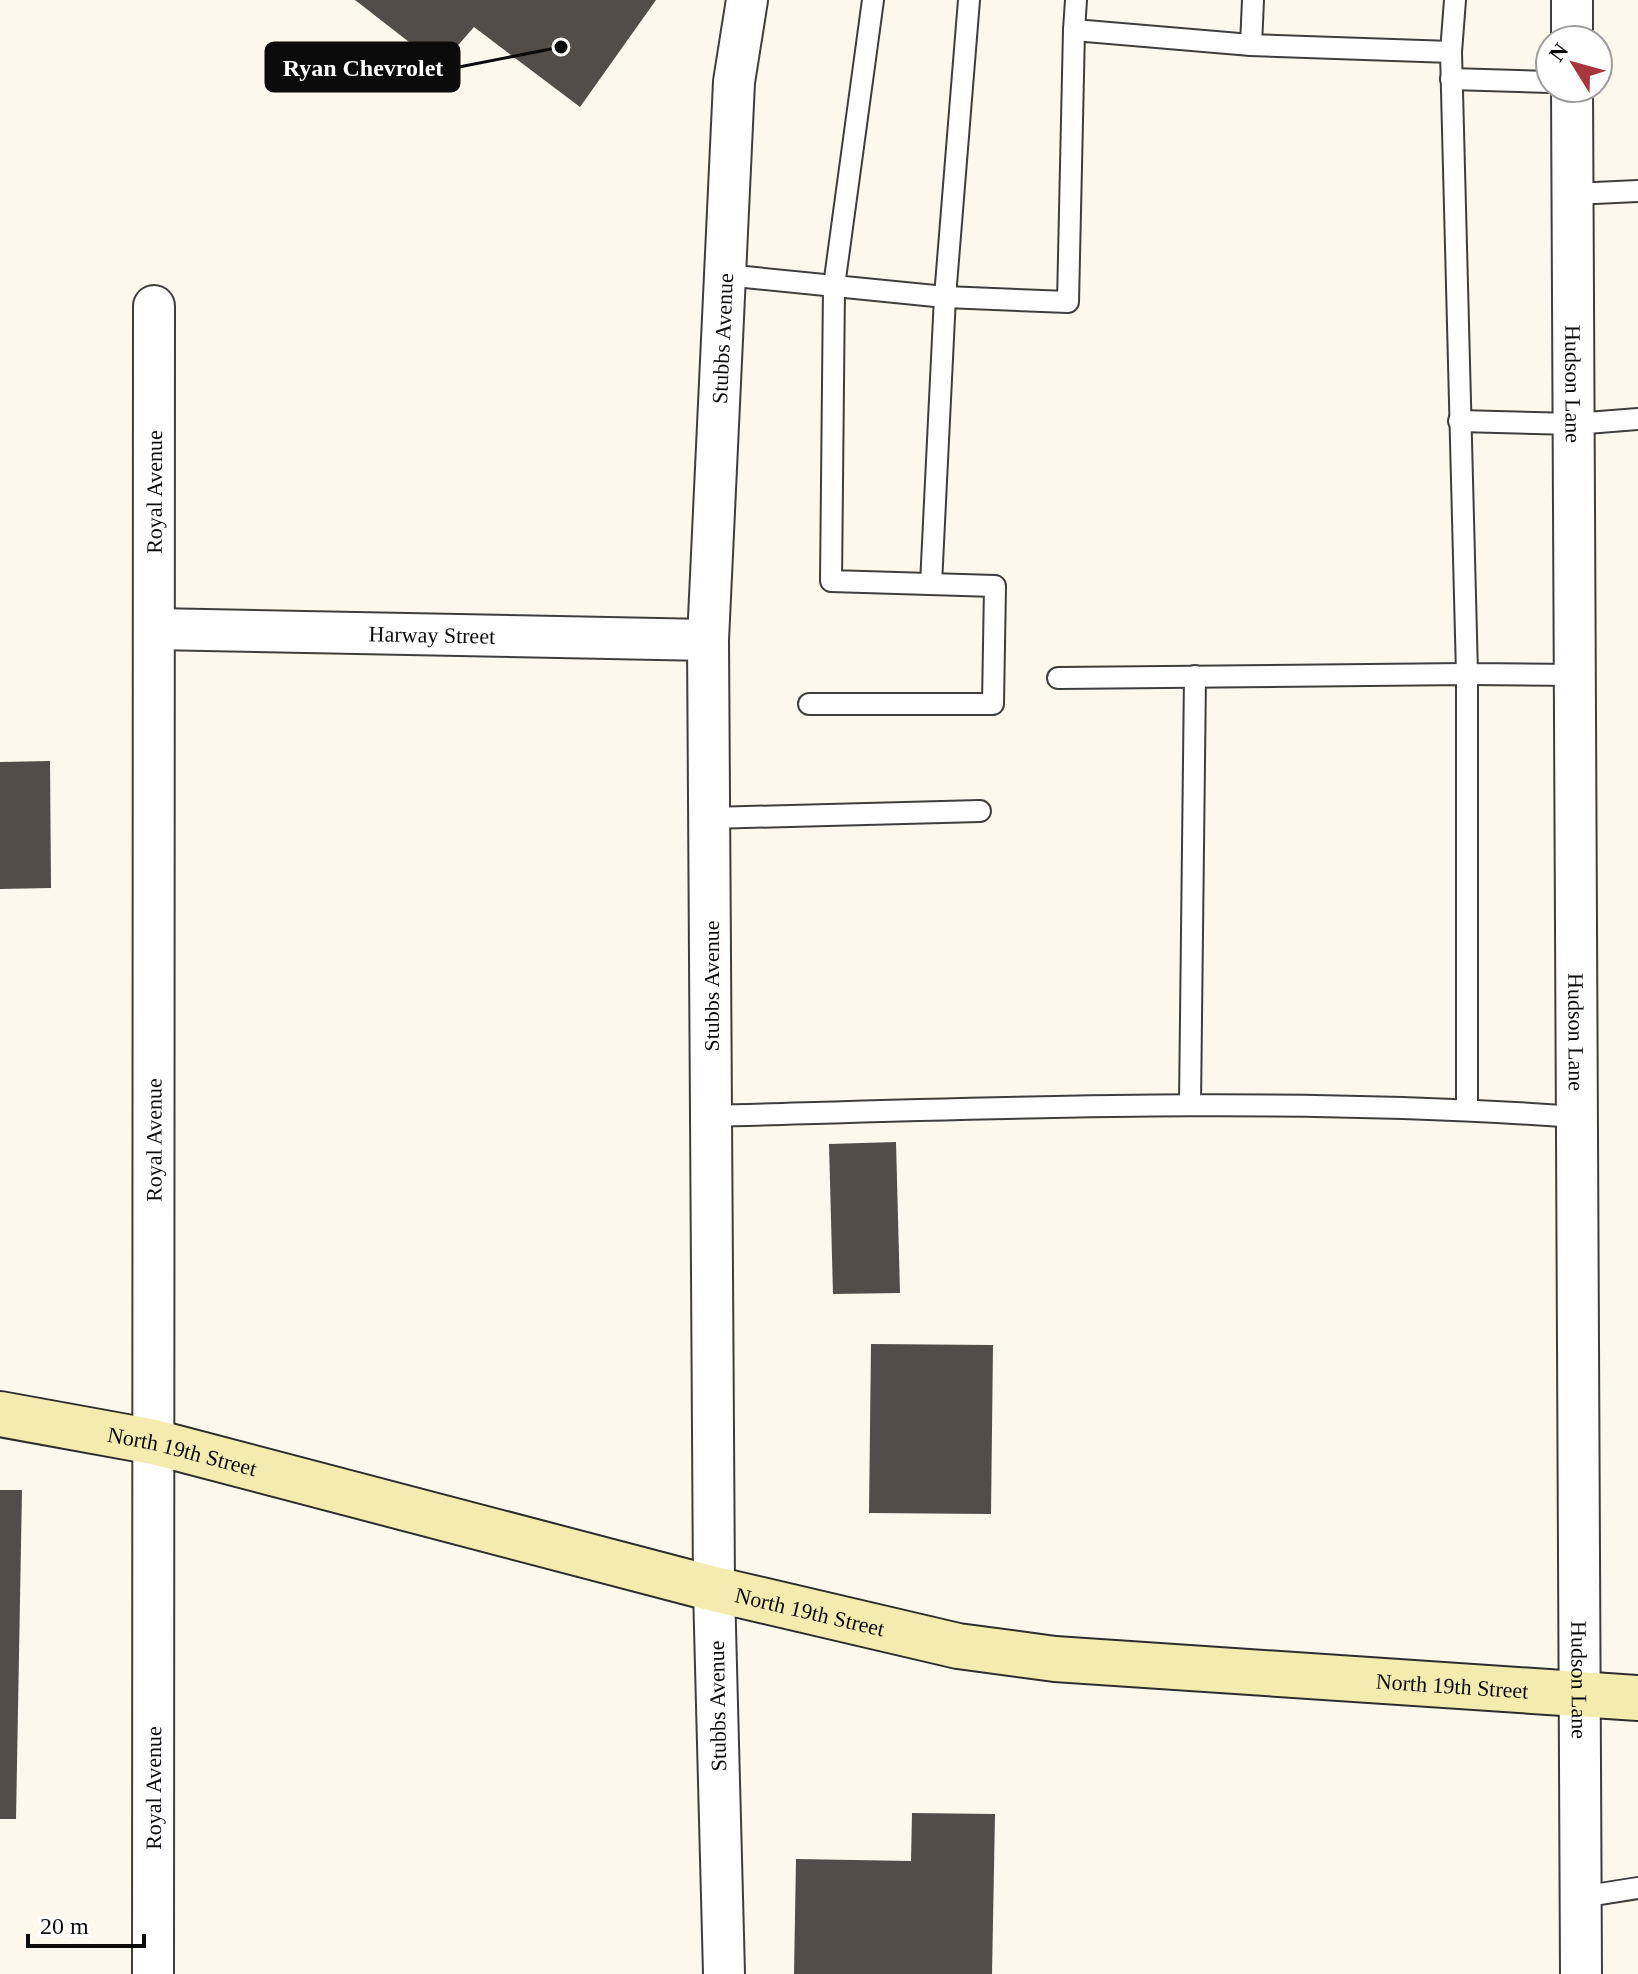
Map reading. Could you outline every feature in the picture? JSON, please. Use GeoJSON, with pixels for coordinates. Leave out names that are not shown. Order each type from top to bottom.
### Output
{"type":"FeatureCollection","features":[{"type":"Feature","properties":{"kind":"street","name":"Stubbs Avenue"},"geometry":{"type":"LineString","coordinates":[[724,1974],[714,1589],[708,640],[734,82],[747,0]]}},
{"type":"Feature","properties":{"kind":"street"},"geometry":{"type":"LineString","coordinates":[[1572,0],[1572,24]]}},
{"type":"Feature","properties":{"kind":"street","name":"Hudson Lane"},"geometry":{"type":"LineString","coordinates":[[1572,104],[1581,1974]]}},
{"type":"Feature","properties":{"kind":"street","name":"Royal Avenue"},"geometry":{"type":"LineString","coordinates":[[153,1974],[154,306]]}},
{"type":"Feature","properties":{"kind":"street","name":"Harway Street"},"geometry":{"type":"LineString","coordinates":[[154,629],[708,640]]}},
{"type":"Feature","properties":{"kind":"street","name":"North 19th Street"},"geometry":{"type":"LineString","coordinates":[[0,1414],[154,1442],[714,1589],[958,1646],[1055,1659],[1638,1698]]}},
{"type":"Feature","properties":{"kind":"lane"},"geometry":{"type":"LineString","coordinates":[[809,704],[993,704],[995,586],[831,581],[834,286],[873,0]]}},
{"type":"Feature","properties":{"kind":"lane"},"geometry":{"type":"LineString","coordinates":[[931,584],[945,297],[969,0]]}},
{"type":"Feature","properties":{"kind":"lane"},"geometry":{"type":"LineString","coordinates":[[725,275],[945,297],[1068,302],[1076,0]]}},
{"type":"Feature","properties":{"kind":"lane"},"geometry":{"type":"LineString","coordinates":[[1251,45],[1253,0]]}},
{"type":"Feature","properties":{"kind":"lane"},"geometry":{"type":"LineString","coordinates":[[1455,0],[1451,79],[1467,674],[1467,1109]]}},
{"type":"Feature","properties":{"kind":"lane"},"geometry":{"type":"LineString","coordinates":[[1074,30],[1251,45],[1451,52]]}},
{"type":"Feature","properties":{"kind":"lane"},"geometry":{"type":"LineString","coordinates":[[1451,79],[1534,82]]}},
{"type":"Feature","properties":{"kind":"lane"},"geometry":{"type":"LineString","coordinates":[[1573,194],[1638,191]]}},
{"type":"Feature","properties":{"kind":"lane"},"geometry":{"type":"LineString","coordinates":[[1459,421],[1574,424],[1638,419]]}},
{"type":"Feature","properties":{"kind":"lane"},"geometry":{"type":"LineString","coordinates":[[1058,678],[1575,675]]}},
{"type":"Feature","properties":{"kind":"lane"},"geometry":{"type":"LineString","coordinates":[[1190,1104],[1195,676]]}},
{"type":"Feature","properties":{"kind":"lane"},"geometry":{"type":"LineString","coordinates":[[710,818],[980,811]]}},
{"type":"Feature","properties":{"kind":"lane"},"geometry":{"type":"LineString","coordinates":[[711,1116],[1190,1104],[1467,1109],[1577,1117]]}},
{"type":"Feature","properties":{"kind":"lane"},"geometry":{"type":"LineString","coordinates":[[1581,1897],[1638,1888]]}},
{"type":"Feature","properties":{"kind":"building"},"geometry":{"type":"Polygon","coordinates":[[[355,0],[656,0],[580,107],[474,27],[440,66],[355,0]]]}},
{"type":"Feature","properties":{"kind":"building"},"geometry":{"type":"Polygon","coordinates":[[[50,761],[51,888],[0,889],[0,762],[50,761]]]}},
{"type":"Feature","properties":{"kind":"building"},"geometry":{"type":"Polygon","coordinates":[[[896,1142],[900,1293],[833,1294],[829,1144],[896,1142]]]}},
{"type":"Feature","properties":{"kind":"building"},"geometry":{"type":"Polygon","coordinates":[[[871,1344],[993,1345],[991,1514],[869,1513],[871,1344]]]}},
{"type":"Feature","properties":{"kind":"building"},"geometry":{"type":"Polygon","coordinates":[[[0,1490],[22,1490],[16,1819],[0,1819],[0,1490]]]}},
{"type":"Feature","properties":{"kind":"building"},"geometry":{"type":"Polygon","coordinates":[[[912,1813],[995,1814],[992,1974],[794,1974],[796,1859],[911,1861],[912,1813]]]}},
{"type":"Feature","properties":{"kind":"place","name":"Ryan Chevrolet"},"geometry":{"type":"Point","coordinates":[561,47]}}]}
